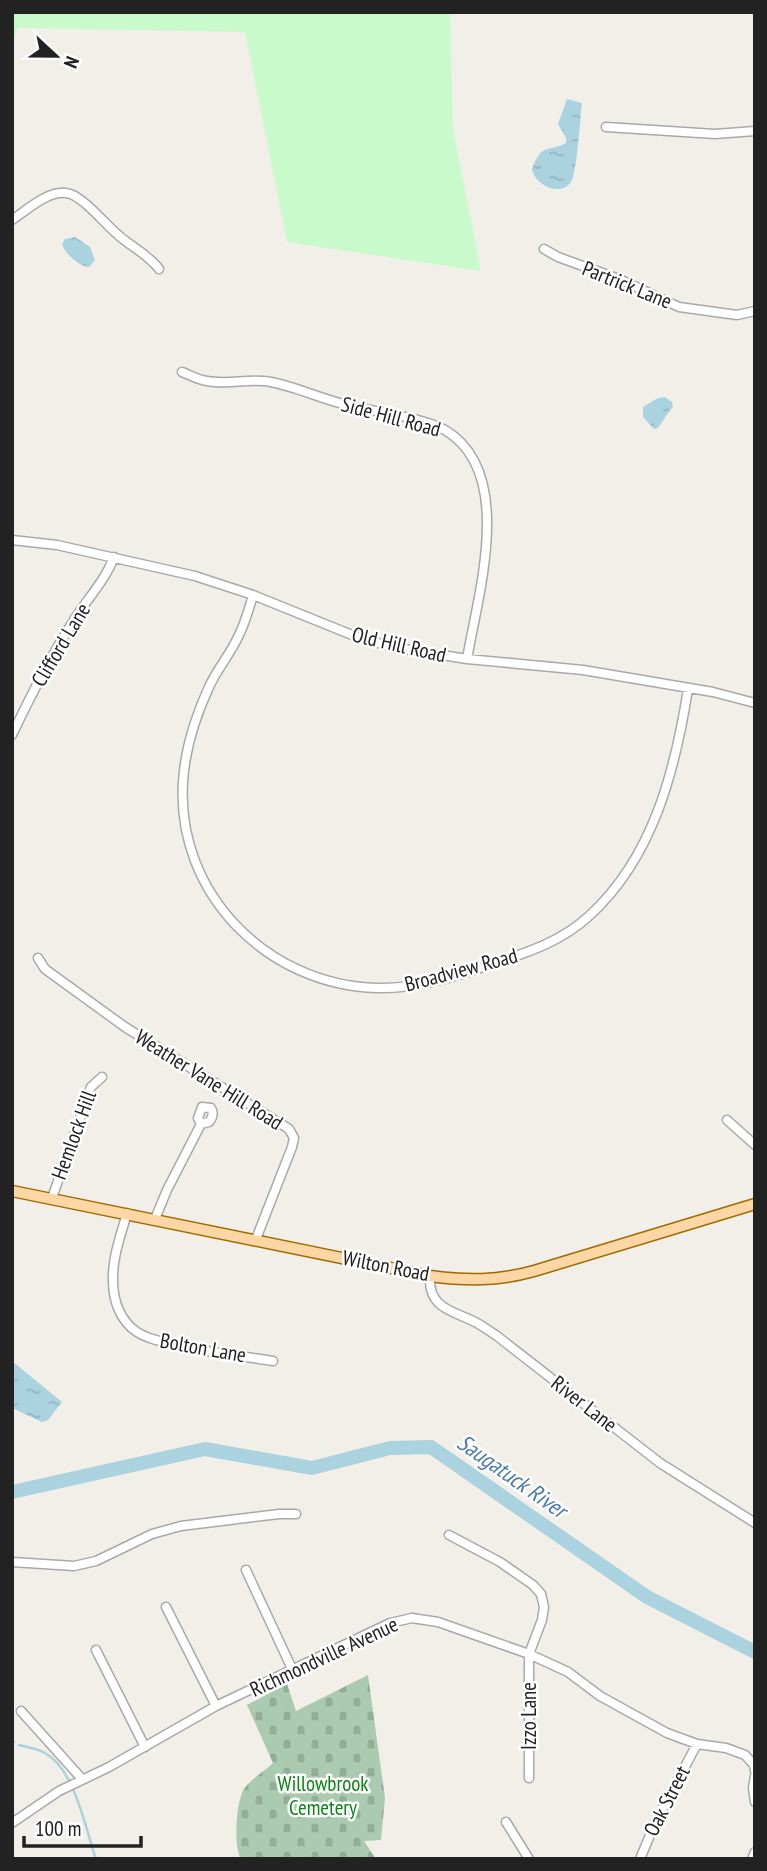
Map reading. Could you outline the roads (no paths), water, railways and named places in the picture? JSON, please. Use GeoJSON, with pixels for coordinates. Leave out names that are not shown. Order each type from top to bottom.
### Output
{"type":"FeatureCollection","features":[{"type":"Feature","properties":{"kind":"main road","name":"Wilton Road"},"geometry":{"type":"LineString","coordinates":[[12,1191],[430,1276],[475,1280],[518,1276],[755,1204]]}},
{"type":"Feature","properties":{"kind":"street"},"geometry":{"type":"LineString","coordinates":[[606,127],[715,134],[755,131]]}},
{"type":"Feature","properties":{"kind":"street"},"geometry":{"type":"LineString","coordinates":[[12,220],[46,198],[69,193],[81,200],[119,237],[148,256],[159,269]]}},
{"type":"Feature","properties":{"kind":"street","name":"Partrick Lane"},"geometry":{"type":"LineString","coordinates":[[544,249],[679,307],[737,315],[755,311]]}},
{"type":"Feature","properties":{"kind":"street","name":"Side Hill Road"},"geometry":{"type":"LineString","coordinates":[[182,372],[208,382],[275,383],[339,403],[436,426],[460,442],[471,456],[482,479],[487,515],[483,566],[467,659]]}},
{"type":"Feature","properties":{"kind":"street","name":"Old Hill Road"},"geometry":{"type":"LineString","coordinates":[[12,540],[49,543],[195,576],[253,595],[369,642],[467,659],[559,666],[755,703]]}},
{"type":"Feature","properties":{"kind":"street","name":"Clifford Lane"},"geometry":{"type":"LineString","coordinates":[[12,735],[47,664],[82,607],[103,581],[114,557]]}},
{"type":"Feature","properties":{"kind":"street","name":"Broadview Road"},"geometry":{"type":"LineString","coordinates":[[253,595],[238,638],[208,690],[191,736],[183,781],[186,832],[193,859],[203,881],[233,924],[252,942],[286,964],[329,982],[380,989],[415,985],[459,975],[536,949],[579,925],[623,878],[659,810],[676,756],[688,689]]}},
{"type":"Feature","properties":{"kind":"street","name":"Weather Vane Hill Road"},"geometry":{"type":"LineString","coordinates":[[38,958],[45,970],[107,1015],[289,1129],[294,1138],[292,1147],[256,1240]]}},
{"type":"Feature","properties":{"kind":"street","name":"Hemlock Hill"},"geometry":{"type":"LineString","coordinates":[[51,1198],[91,1087],[102,1077]]}},
{"type":"Feature","properties":{"kind":"street"},"geometry":{"type":"LineString","coordinates":[[727,1121],[755,1145]]}},
{"type":"Feature","properties":{"kind":"street"},"geometry":{"type":"LineString","coordinates":[[155,1219],[201,1124]]}},
{"type":"Feature","properties":{"kind":"street","name":"Bolton Lane"},"geometry":{"type":"LineString","coordinates":[[127,1213],[113,1268],[113,1280],[116,1306],[135,1331],[159,1341],[273,1361]]}},
{"type":"Feature","properties":{"kind":"street","name":"River Lane"},"geometry":{"type":"LineString","coordinates":[[430,1276],[430,1290],[442,1307],[497,1336],[660,1463],[755,1522]]}},
{"type":"Feature","properties":{"kind":"street"},"geometry":{"type":"LineString","coordinates":[[12,1562],[74,1566],[96,1561],[152,1534],[181,1526],[296,1514]]}},
{"type":"Feature","properties":{"kind":"street"},"geometry":{"type":"LineString","coordinates":[[449,1535],[500,1562],[533,1584],[541,1594],[544,1607],[542,1620],[529,1654]]}},
{"type":"Feature","properties":{"kind":"street"},"geometry":{"type":"LineString","coordinates":[[246,1570],[293,1671]]}},
{"type":"Feature","properties":{"kind":"street"},"geometry":{"type":"LineString","coordinates":[[166,1607],[216,1706]]}},
{"type":"Feature","properties":{"kind":"street","name":"Richmondville Avenue"},"geometry":{"type":"LineString","coordinates":[[12,1822],[74,1783],[145,1747],[216,1706],[390,1623],[412,1618],[438,1622],[529,1654],[568,1672],[600,1696],[680,1739],[746,1755],[755,1771]]}},
{"type":"Feature","properties":{"kind":"street"},"geometry":{"type":"LineString","coordinates":[[96,1650],[145,1747]]}},
{"type":"Feature","properties":{"kind":"street","name":"Izzo Lane"},"geometry":{"type":"LineString","coordinates":[[529,1654],[529,1778]]}},
{"type":"Feature","properties":{"kind":"street"},"geometry":{"type":"LineString","coordinates":[[22,1711],[74,1783]]}},
{"type":"Feature","properties":{"kind":"street","name":"Oak Street"},"geometry":{"type":"LineString","coordinates":[[640,1859],[650,1833],[697,1744]]}},
{"type":"Feature","properties":{"kind":"street"},"geometry":{"type":"LineString","coordinates":[[755,1776],[755,1802]]}},
{"type":"Feature","properties":{"kind":"street"},"geometry":{"type":"LineString","coordinates":[[506,1822],[529,1859]]}},
{"type":"Feature","properties":{"kind":"street"},"geometry":{"type":"LineString","coordinates":[[751,1859],[755,1852]]}},
{"type":"Feature","properties":{"kind":"water"},"geometry":{"type":"Polygon","coordinates":[[[567,99],[582,103],[577,157],[571,182],[566,187],[554,189],[537,180],[532,169],[542,152],[566,143],[558,124],[567,99]]]}},
{"type":"Feature","properties":{"kind":"water"},"geometry":{"type":"Polygon","coordinates":[[[75,237],[90,247],[95,260],[89,267],[77,262],[63,248],[65,239],[75,237]]]}},
{"type":"Feature","properties":{"kind":"water"},"geometry":{"type":"Polygon","coordinates":[[[665,397],[672,402],[673,407],[658,428],[654,429],[643,417],[643,407],[665,397]]]}},
{"type":"Feature","properties":{"kind":"water"},"geometry":{"type":"Polygon","coordinates":[[[12,1361],[62,1402],[48,1420],[42,1422],[12,1408],[12,1361]]]}},
{"type":"Feature","properties":{"kind":"waterway","name":"Saugatuck River"},"geometry":{"type":"LineString","coordinates":[[12,1492],[205,1449],[312,1468],[390,1448],[431,1447],[647,1597],[755,1652]]}},
{"type":"Feature","properties":{"kind":"waterway"},"geometry":{"type":"LineString","coordinates":[[19,1745],[45,1753],[64,1772],[78,1801],[96,1859]]}},
{"type":"Feature","properties":{"kind":"park label","name":"Willowbrook Cemetery"},"geometry":{"type":"Point","coordinates":[323,1796]}}]}
